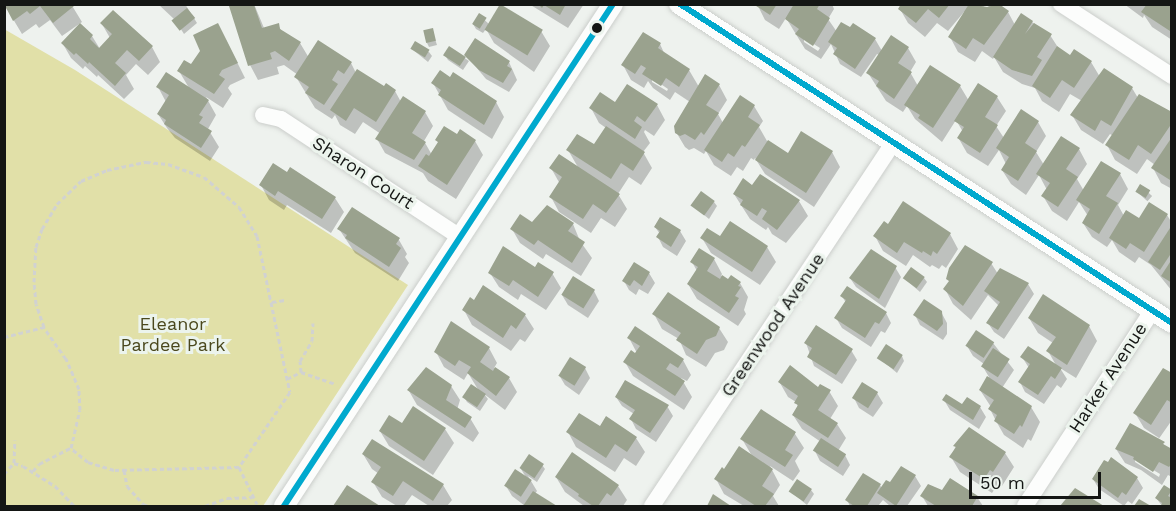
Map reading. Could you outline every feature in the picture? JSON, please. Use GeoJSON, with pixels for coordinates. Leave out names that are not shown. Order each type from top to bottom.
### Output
{"type":"FeatureCollection","features":[{"type":"Feature","properties":{"kind":"street"},"geometry":{"type":"LineString","coordinates":[[284,507],[614,4]]}},
{"type":"Feature","properties":{"kind":"street"},"geometry":{"type":"LineString","coordinates":[[679,4],[1172,323]]}},
{"type":"Feature","properties":{"kind":"street"},"geometry":{"type":"LineString","coordinates":[[1061,4],[1172,76]]}},
{"type":"Feature","properties":{"kind":"street","name":"Sharon Court"},"geometry":{"type":"LineString","coordinates":[[263,115],[281,119],[460,237]]}},
{"type":"Feature","properties":{"kind":"street","name":"Greenwood Avenue"},"geometry":{"type":"LineString","coordinates":[[652,507],[893,143]]}},
{"type":"Feature","properties":{"kind":"street","name":"Harker Avenue"},"geometry":{"type":"LineString","coordinates":[[1025,507],[1152,311]]}},
{"type":"Feature","properties":{"kind":"path"},"geometry":{"type":"LineString","coordinates":[[33,471],[39,464],[70,448],[80,410],[79,389],[66,360],[45,327],[36,304],[34,263],[36,247],[48,217],[57,204],[81,182],[107,170],[146,162],[168,164],[204,177],[239,207],[257,236],[290,392],[239,467]]}},
{"type":"Feature","properties":{"kind":"path"},"geometry":{"type":"LineString","coordinates":[[272,302],[285,300]]}},
{"type":"Feature","properties":{"kind":"path"},"geometry":{"type":"LineString","coordinates":[[301,372],[300,361],[312,341],[313,323]]}},
{"type":"Feature","properties":{"kind":"path"},"geometry":{"type":"LineString","coordinates":[[4,337],[45,327]]}},
{"type":"Feature","properties":{"kind":"path"},"geometry":{"type":"LineString","coordinates":[[287,379],[301,372],[336,384]]}},
{"type":"Feature","properties":{"kind":"path"},"geometry":{"type":"LineString","coordinates":[[4,474],[14,463],[15,440]]}},
{"type":"Feature","properties":{"kind":"path"},"geometry":{"type":"LineString","coordinates":[[70,448],[79,457],[97,466],[124,470],[239,467]]}},
{"type":"Feature","properties":{"kind":"path"},"geometry":{"type":"LineString","coordinates":[[14,463],[33,471],[55,486],[74,507]]}},
{"type":"Feature","properties":{"kind":"path"},"geometry":{"type":"LineString","coordinates":[[239,467],[257,504]]}},
{"type":"Feature","properties":{"kind":"path"},"geometry":{"type":"LineString","coordinates":[[124,470],[127,486],[142,505],[148,507]]}},
{"type":"Feature","properties":{"kind":"path"},"geometry":{"type":"LineString","coordinates":[[205,507],[227,498],[252,497]]}},
{"type":"Feature","properties":{"kind":"green space","name":"Eleanor Pardee Park"},"geometry":{"type":"Polygon","coordinates":[[[4,29],[75,70],[408,285],[263,506],[5,506],[4,29]]]}},
{"type":"Feature","properties":{"kind":"building"},"geometry":{"type":"Polygon","coordinates":[[[4,4],[73,4],[74,6],[53,23],[40,6],[30,14],[27,11],[13,21],[4,4]]]}},
{"type":"Feature","properties":{"kind":"building"},"geometry":{"type":"Polygon","coordinates":[[[500,4],[543,30],[527,55],[485,30],[500,4]]]}},
{"type":"Feature","properties":{"kind":"building"},"geometry":{"type":"Polygon","coordinates":[[[538,4],[566,4],[560,15],[538,4]]]}},
{"type":"Feature","properties":{"kind":"building"},"geometry":{"type":"Polygon","coordinates":[[[753,4],[777,4],[770,15],[753,4]]]}},
{"type":"Feature","properties":{"kind":"building"},"geometry":{"type":"Polygon","coordinates":[[[794,4],[820,4],[817,9],[830,18],[813,46],[795,34],[799,29],[785,19],[794,4]]]}},
{"type":"Feature","properties":{"kind":"building"},"geometry":{"type":"Polygon","coordinates":[[[901,4],[950,4],[939,18],[928,9],[916,23],[898,9],[901,4]]]}},
{"type":"Feature","properties":{"kind":"building"},"geometry":{"type":"Polygon","coordinates":[[[969,4],[987,7],[999,4],[1009,11],[984,45],[973,38],[966,49],[948,37],[969,4]]]}},
{"type":"Feature","properties":{"kind":"building"},"geometry":{"type":"Polygon","coordinates":[[[1147,4],[1172,4],[1170,31],[1141,12],[1147,4]]]}},
{"type":"Feature","properties":{"kind":"building"},"geometry":{"type":"Polygon","coordinates":[[[254,5],[262,28],[279,23],[280,29],[301,42],[289,61],[275,51],[270,53],[272,59],[248,66],[229,6],[254,5]]]}},
{"type":"Feature","properties":{"kind":"building"},"geometry":{"type":"Polygon","coordinates":[[[187,8],[195,18],[180,31],[171,21],[187,8]]]}},
{"type":"Feature","properties":{"kind":"building"},"geometry":{"type":"Polygon","coordinates":[[[113,10],[153,46],[139,61],[127,50],[115,63],[126,73],[115,86],[89,62],[88,64],[76,53],[74,55],[61,43],[80,23],[93,35],[90,39],[99,48],[112,34],[100,23],[113,10]]]}},
{"type":"Feature","properties":{"kind":"building"},"geometry":{"type":"Polygon","coordinates":[[[479,13],[487,18],[480,29],[472,24],[479,13]]]}},
{"type":"Feature","properties":{"kind":"building"},"geometry":{"type":"Polygon","coordinates":[[[1021,13],[1033,21],[1025,34],[1034,23],[1052,34],[1037,57],[1042,60],[1032,76],[1012,70],[993,57],[1021,13]]]}},
{"type":"Feature","properties":{"kind":"building"},"geometry":{"type":"Polygon","coordinates":[[[841,22],[850,27],[853,23],[876,38],[855,69],[833,54],[837,48],[828,42],[841,22]]]}},
{"type":"Feature","properties":{"kind":"building"},"geometry":{"type":"Polygon","coordinates":[[[218,23],[238,63],[222,70],[219,75],[225,79],[214,94],[177,71],[184,60],[191,64],[200,51],[193,35],[218,23]]]}},
{"type":"Feature","properties":{"kind":"building"},"geometry":{"type":"Polygon","coordinates":[[[433,28],[436,41],[426,43],[423,30],[433,28]]]}},
{"type":"Feature","properties":{"kind":"building"},"geometry":{"type":"Polygon","coordinates":[[[643,32],[661,43],[658,48],[690,69],[679,87],[666,78],[661,86],[642,74],[646,68],[641,65],[635,74],[621,65],[643,32]]]}},
{"type":"Feature","properties":{"kind":"building"},"geometry":{"type":"Polygon","coordinates":[[[891,35],[909,47],[898,63],[912,72],[894,99],[876,86],[879,81],[866,73],[891,35]]]}},
{"type":"Feature","properties":{"kind":"building"},"geometry":{"type":"Polygon","coordinates":[[[475,38],[510,61],[507,66],[512,69],[503,83],[479,70],[464,55],[475,38]]]}},
{"type":"Feature","properties":{"kind":"building"},"geometry":{"type":"Polygon","coordinates":[[[318,40],[352,62],[344,74],[338,70],[332,80],[338,84],[324,105],[305,93],[309,87],[294,77],[318,40]]]}},
{"type":"Feature","properties":{"kind":"building"},"geometry":{"type":"Polygon","coordinates":[[[415,41],[430,50],[425,57],[410,49],[415,41]]]}},
{"type":"Feature","properties":{"kind":"building"},"geometry":{"type":"Polygon","coordinates":[[[449,46],[466,57],[460,66],[443,55],[449,46]]]}},
{"type":"Feature","properties":{"kind":"building"},"geometry":{"type":"Polygon","coordinates":[[[1057,46],[1070,55],[1074,49],[1092,61],[1074,88],[1062,80],[1050,98],[1032,86],[1057,46]]]}},
{"type":"Feature","properties":{"kind":"building"},"geometry":{"type":"Polygon","coordinates":[[[930,65],[961,85],[933,128],[918,118],[920,115],[904,105],[930,65]]]}},
{"type":"Feature","properties":{"kind":"building"},"geometry":{"type":"Polygon","coordinates":[[[1104,68],[1133,87],[1111,126],[1101,120],[1095,131],[1070,115],[1104,68]]]}},
{"type":"Feature","properties":{"kind":"building"},"geometry":{"type":"Polygon","coordinates":[[[357,69],[384,86],[386,83],[396,90],[376,122],[354,108],[346,121],[330,110],[357,69]]]}},
{"type":"Feature","properties":{"kind":"building"},"geometry":{"type":"Polygon","coordinates":[[[440,70],[450,77],[453,72],[497,101],[484,125],[438,95],[441,90],[431,83],[440,70]]]}},
{"type":"Feature","properties":{"kind":"building"},"geometry":{"type":"Polygon","coordinates":[[[166,72],[209,100],[199,115],[203,117],[199,123],[212,131],[201,148],[164,124],[166,120],[157,114],[169,95],[156,87],[166,72]]]}},
{"type":"Feature","properties":{"kind":"building"},"geometry":{"type":"Polygon","coordinates":[[[705,74],[720,84],[706,105],[719,113],[704,135],[701,132],[695,140],[685,134],[680,136],[675,133],[674,126],[705,74]]]}},
{"type":"Feature","properties":{"kind":"building"},"geometry":{"type":"Polygon","coordinates":[[[978,83],[998,96],[985,117],[998,125],[980,153],[957,138],[964,127],[954,121],[978,83]]]}},
{"type":"Feature","properties":{"kind":"building"},"geometry":{"type":"Polygon","coordinates":[[[627,84],[658,104],[645,122],[637,116],[634,121],[642,127],[635,139],[589,108],[600,92],[615,102],[627,84]]]}},
{"type":"Feature","properties":{"kind":"building"},"geometry":{"type":"Polygon","coordinates":[[[1139,94],[1172,112],[1172,123],[1151,154],[1138,145],[1129,160],[1105,145],[1139,94]]]}},
{"type":"Feature","properties":{"kind":"building"},"geometry":{"type":"Polygon","coordinates":[[[740,95],[755,105],[748,117],[760,125],[745,147],[742,145],[734,157],[728,153],[722,162],[704,150],[740,95]]]}},
{"type":"Feature","properties":{"kind":"building"},"geometry":{"type":"Polygon","coordinates":[[[403,96],[426,111],[412,133],[426,142],[414,160],[375,139],[403,96]]]}},
{"type":"Feature","properties":{"kind":"building"},"geometry":{"type":"Polygon","coordinates":[[[1021,109],[1039,121],[1025,143],[1037,151],[1018,181],[1001,170],[1009,157],[996,148],[1021,109]]]}},
{"type":"Feature","properties":{"kind":"building"},"geometry":{"type":"Polygon","coordinates":[[[444,126],[457,134],[460,129],[476,140],[447,185],[418,166],[426,154],[429,156],[444,126]]]}},
{"type":"Feature","properties":{"kind":"building"},"geometry":{"type":"Polygon","coordinates":[[[606,126],[645,152],[633,171],[621,163],[611,179],[566,150],[577,134],[594,144],[606,126]]]}},
{"type":"Feature","properties":{"kind":"building"},"geometry":{"type":"Polygon","coordinates":[[[801,131],[833,151],[806,193],[755,160],[768,140],[788,153],[801,131]]]}},
{"type":"Feature","properties":{"kind":"building"},"geometry":{"type":"Polygon","coordinates":[[[1061,136],[1080,148],[1066,169],[1078,177],[1058,207],[1041,196],[1050,183],[1036,174],[1061,136]]]}},
{"type":"Feature","properties":{"kind":"building"},"geometry":{"type":"Polygon","coordinates":[[[1172,137],[1172,177],[1170,180],[1151,168],[1172,137]]]}},
{"type":"Feature","properties":{"kind":"building"},"geometry":{"type":"Polygon","coordinates":[[[559,154],[620,194],[606,213],[593,204],[583,219],[549,197],[562,177],[549,168],[559,154]]]}},
{"type":"Feature","properties":{"kind":"building"},"geometry":{"type":"Polygon","coordinates":[[[1101,161],[1121,173],[1106,196],[1118,203],[1099,234],[1082,223],[1090,209],[1076,200],[1101,161]]]}},
{"type":"Feature","properties":{"kind":"building"},"geometry":{"type":"Polygon","coordinates":[[[273,163],[287,172],[290,167],[336,197],[322,219],[278,191],[275,196],[259,185],[273,163]]]}},
{"type":"Feature","properties":{"kind":"building"},"geometry":{"type":"Polygon","coordinates":[[[760,174],[800,200],[777,230],[762,219],[767,211],[762,208],[757,216],[740,205],[743,200],[733,194],[743,178],[752,185],[760,174]]]}},
{"type":"Feature","properties":{"kind":"building"},"geometry":{"type":"Polygon","coordinates":[[[1140,184],[1150,190],[1146,198],[1135,192],[1140,184]]]}},
{"type":"Feature","properties":{"kind":"building"},"geometry":{"type":"Polygon","coordinates":[[[701,191],[715,201],[704,216],[690,206],[701,191]]]}},
{"type":"Feature","properties":{"kind":"building"},"geometry":{"type":"Polygon","coordinates":[[[903,201],[951,233],[937,254],[933,251],[931,256],[923,251],[922,253],[904,242],[897,253],[873,236],[884,221],[888,224],[903,201]]]}},
{"type":"Feature","properties":{"kind":"building"},"geometry":{"type":"Polygon","coordinates":[[[1149,202],[1168,214],[1144,252],[1130,243],[1126,249],[1109,238],[1126,210],[1139,218],[1149,202]]]}},
{"type":"Feature","properties":{"kind":"building"},"geometry":{"type":"Polygon","coordinates":[[[547,205],[574,223],[568,231],[585,242],[572,263],[538,240],[534,245],[510,229],[520,214],[532,222],[547,205]]]}},
{"type":"Feature","properties":{"kind":"building"},"geometry":{"type":"Polygon","coordinates":[[[352,207],[400,238],[396,244],[401,248],[389,267],[345,238],[347,235],[337,229],[352,207]]]}},
{"type":"Feature","properties":{"kind":"building"},"geometry":{"type":"Polygon","coordinates":[[[660,217],[681,230],[671,247],[656,237],[660,231],[654,227],[660,217]]]}},
{"type":"Feature","properties":{"kind":"building"},"geometry":{"type":"Polygon","coordinates":[[[730,221],[768,246],[752,272],[700,238],[707,228],[720,236],[730,221]]]}},
{"type":"Feature","properties":{"kind":"building"},"geometry":{"type":"Polygon","coordinates":[[[1172,225],[1172,252],[1160,270],[1148,262],[1172,225]]]}},
{"type":"Feature","properties":{"kind":"building"},"geometry":{"type":"Polygon","coordinates":[[[965,245],[993,262],[963,306],[943,289],[949,281],[946,279],[949,268],[965,245]]]}},
{"type":"Feature","properties":{"kind":"building"},"geometry":{"type":"Polygon","coordinates":[[[503,246],[535,267],[538,262],[554,272],[538,297],[513,280],[509,286],[488,273],[503,246]]]}},
{"type":"Feature","properties":{"kind":"building"},"geometry":{"type":"Polygon","coordinates":[[[699,248],[715,258],[707,271],[720,279],[722,275],[728,279],[731,275],[741,282],[738,286],[741,287],[735,296],[739,298],[729,313],[687,284],[698,267],[690,262],[699,248]]]}},
{"type":"Feature","properties":{"kind":"building"},"geometry":{"type":"Polygon","coordinates":[[[871,249],[897,266],[879,299],[849,278],[871,249]]]}},
{"type":"Feature","properties":{"kind":"building"},"geometry":{"type":"Polygon","coordinates":[[[1172,259],[1172,283],[1161,276],[1172,259]]]}},
{"type":"Feature","properties":{"kind":"building"},"geometry":{"type":"Polygon","coordinates":[[[634,262],[650,272],[642,286],[634,280],[630,286],[622,281],[634,262]]]}},
{"type":"Feature","properties":{"kind":"building"},"geometry":{"type":"Polygon","coordinates":[[[911,267],[925,277],[917,288],[903,278],[911,267]]]}},
{"type":"Feature","properties":{"kind":"building"},"geometry":{"type":"Polygon","coordinates":[[[1000,268],[1029,283],[998,330],[986,323],[1000,302],[984,291],[1000,268]]]}},
{"type":"Feature","properties":{"kind":"building"},"geometry":{"type":"Polygon","coordinates":[[[573,276],[595,290],[583,308],[561,295],[573,276]]]}},
{"type":"Feature","properties":{"kind":"building"},"geometry":{"type":"Polygon","coordinates":[[[483,285],[526,314],[516,329],[511,325],[503,338],[462,310],[470,297],[474,300],[483,285]]]}},
{"type":"Feature","properties":{"kind":"building"},"geometry":{"type":"Polygon","coordinates":[[[847,286],[887,312],[879,324],[875,322],[865,338],[834,318],[846,300],[840,296],[847,286]]]}},
{"type":"Feature","properties":{"kind":"building"},"geometry":{"type":"Polygon","coordinates":[[[668,292],[720,327],[716,336],[706,340],[697,354],[676,340],[681,333],[652,314],[668,292]]]}},
{"type":"Feature","properties":{"kind":"building"},"geometry":{"type":"Polygon","coordinates":[[[1043,294],[1090,325],[1067,365],[1046,351],[1056,337],[1028,318],[1043,294]]]}},
{"type":"Feature","properties":{"kind":"building"},"geometry":{"type":"Polygon","coordinates":[[[924,299],[942,311],[943,324],[937,331],[913,315],[924,299]]]}},
{"type":"Feature","properties":{"kind":"building"},"geometry":{"type":"Polygon","coordinates":[[[451,321],[490,347],[480,362],[493,371],[495,367],[510,377],[496,396],[467,373],[471,367],[459,360],[455,366],[434,352],[451,321]]]}},
{"type":"Feature","properties":{"kind":"building"},"geometry":{"type":"Polygon","coordinates":[[[816,325],[853,349],[836,375],[807,357],[812,348],[804,343],[816,325]]]}},
{"type":"Feature","properties":{"kind":"building"},"geometry":{"type":"Polygon","coordinates":[[[635,326],[684,359],[678,368],[670,363],[666,369],[685,381],[675,396],[623,362],[631,350],[635,353],[640,346],[627,338],[635,326]]]}},
{"type":"Feature","properties":{"kind":"building"},"geometry":{"type":"Polygon","coordinates":[[[976,330],[994,342],[984,358],[965,346],[976,330]]]}},
{"type":"Feature","properties":{"kind":"building"},"geometry":{"type":"Polygon","coordinates":[[[886,344],[903,355],[894,369],[877,358],[886,344]]]}},
{"type":"Feature","properties":{"kind":"building"},"geometry":{"type":"Polygon","coordinates":[[[1028,346],[1062,368],[1055,379],[1051,376],[1038,395],[1018,382],[1030,364],[1020,357],[1028,346]]]}},
{"type":"Feature","properties":{"kind":"building"},"geometry":{"type":"Polygon","coordinates":[[[993,348],[1010,359],[998,377],[981,366],[993,348]]]}},
{"type":"Feature","properties":{"kind":"building"},"geometry":{"type":"Polygon","coordinates":[[[570,357],[586,367],[574,386],[558,376],[570,357]]]}},
{"type":"Feature","properties":{"kind":"building"},"geometry":{"type":"Polygon","coordinates":[[[790,365],[818,387],[820,384],[831,390],[818,410],[838,423],[828,438],[792,415],[798,405],[794,403],[798,396],[778,382],[790,365]]]}},
{"type":"Feature","properties":{"kind":"building"},"geometry":{"type":"Polygon","coordinates":[[[426,367],[452,385],[446,400],[472,417],[465,428],[407,390],[426,367]]]}},
{"type":"Feature","properties":{"kind":"building"},"geometry":{"type":"Polygon","coordinates":[[[1163,368],[1172,373],[1172,403],[1167,400],[1151,425],[1133,413],[1163,368]]]}},
{"type":"Feature","properties":{"kind":"building"},"geometry":{"type":"Polygon","coordinates":[[[987,376],[1032,406],[1022,427],[1020,425],[1014,434],[994,421],[997,415],[988,409],[994,400],[979,390],[987,376]]]}},
{"type":"Feature","properties":{"kind":"building"},"geometry":{"type":"Polygon","coordinates":[[[625,380],[669,405],[650,433],[629,419],[635,410],[615,397],[625,380]]]}},
{"type":"Feature","properties":{"kind":"building"},"geometry":{"type":"Polygon","coordinates":[[[862,382],[878,392],[868,408],[852,398],[862,382]]]}},
{"type":"Feature","properties":{"kind":"building"},"geometry":{"type":"Polygon","coordinates":[[[471,384],[486,394],[477,407],[462,397],[471,384]]]}},
{"type":"Feature","properties":{"kind":"building"},"geometry":{"type":"Polygon","coordinates":[[[946,394],[962,404],[967,397],[981,406],[973,420],[942,400],[946,394]]]}},
{"type":"Feature","properties":{"kind":"building"},"geometry":{"type":"Polygon","coordinates":[[[413,406],[446,428],[424,461],[379,431],[389,415],[402,423],[413,406]]]}},
{"type":"Feature","properties":{"kind":"building"},"geometry":{"type":"Polygon","coordinates":[[[761,409],[796,432],[785,450],[793,455],[785,467],[740,439],[761,409]]]}},
{"type":"Feature","properties":{"kind":"building"},"geometry":{"type":"Polygon","coordinates":[[[579,413],[600,426],[606,416],[637,437],[627,452],[615,444],[606,458],[566,432],[579,413]]]}},
{"type":"Feature","properties":{"kind":"building"},"geometry":{"type":"Polygon","coordinates":[[[1130,423],[1165,442],[1163,444],[1172,449],[1172,463],[1169,467],[1159,462],[1153,472],[1133,459],[1134,457],[1115,449],[1130,423]]]}},
{"type":"Feature","properties":{"kind":"building"},"geometry":{"type":"Polygon","coordinates":[[[969,427],[1006,452],[993,472],[990,470],[984,479],[949,457],[956,447],[953,446],[969,427]]]}},
{"type":"Feature","properties":{"kind":"building"},"geometry":{"type":"Polygon","coordinates":[[[821,438],[846,454],[838,467],[813,451],[821,438]]]}},
{"type":"Feature","properties":{"kind":"building"},"geometry":{"type":"Polygon","coordinates":[[[372,439],[444,484],[433,501],[403,481],[393,496],[371,482],[381,467],[362,454],[372,439]]]}},
{"type":"Feature","properties":{"kind":"building"},"geometry":{"type":"Polygon","coordinates":[[[739,446],[773,469],[762,486],[774,494],[765,506],[756,506],[714,479],[722,467],[724,469],[739,446]]]}},
{"type":"Feature","properties":{"kind":"building"},"geometry":{"type":"Polygon","coordinates":[[[572,452],[619,485],[611,496],[607,493],[598,506],[593,506],[578,496],[579,494],[555,477],[572,452]]]}},
{"type":"Feature","properties":{"kind":"building"},"geometry":{"type":"Polygon","coordinates":[[[529,454],[544,464],[534,478],[519,468],[529,454]]]}},
{"type":"Feature","properties":{"kind":"building"},"geometry":{"type":"Polygon","coordinates":[[[1111,457],[1138,477],[1126,495],[1122,492],[1118,498],[1092,479],[1104,460],[1108,462],[1111,457]]]}},
{"type":"Feature","properties":{"kind":"building"},"geometry":{"type":"Polygon","coordinates":[[[901,466],[916,475],[896,506],[877,493],[886,480],[890,482],[901,466]]]}},
{"type":"Feature","properties":{"kind":"building"},"geometry":{"type":"Polygon","coordinates":[[[515,469],[532,480],[521,497],[504,486],[515,469]]]}},
{"type":"Feature","properties":{"kind":"building"},"geometry":{"type":"Polygon","coordinates":[[[863,473],[881,484],[867,506],[854,506],[845,500],[863,473]]]}},
{"type":"Feature","properties":{"kind":"building"},"geometry":{"type":"Polygon","coordinates":[[[950,478],[978,496],[972,506],[936,506],[920,496],[928,484],[942,490],[950,478]]]}},
{"type":"Feature","properties":{"kind":"building"},"geometry":{"type":"Polygon","coordinates":[[[797,479],[812,489],[804,502],[789,491],[797,479]]]}},
{"type":"Feature","properties":{"kind":"building"},"geometry":{"type":"Polygon","coordinates":[[[347,485],[380,506],[333,506],[347,485]]]}},
{"type":"Feature","properties":{"kind":"building"},"geometry":{"type":"Polygon","coordinates":[[[1164,485],[1172,490],[1168,496],[1172,498],[1172,506],[1161,506],[1162,503],[1155,498],[1164,485]]]}},
{"type":"Feature","properties":{"kind":"building"},"geometry":{"type":"Polygon","coordinates":[[[1075,488],[1104,506],[1060,506],[1075,488]]]}},
{"type":"Feature","properties":{"kind":"building"},"geometry":{"type":"Polygon","coordinates":[[[533,491],[557,506],[523,506],[533,491]]]}},
{"type":"Feature","properties":{"kind":"building"},"geometry":{"type":"Polygon","coordinates":[[[713,494],[731,506],[707,506],[713,494]]]}},
{"type":"Feature","properties":{"kind":"building"},"geometry":{"type":"Polygon","coordinates":[[[1139,499],[1151,506],[1134,506],[1139,499]]]}},
{"type":"Feature","properties":{"kind":"transit line"},"geometry":{"type":"LineString","coordinates":[[284,506],[613,4]]}},
{"type":"Feature","properties":{"kind":"transit line"},"geometry":{"type":"LineString","coordinates":[[680,4],[1172,323]]}}]}
